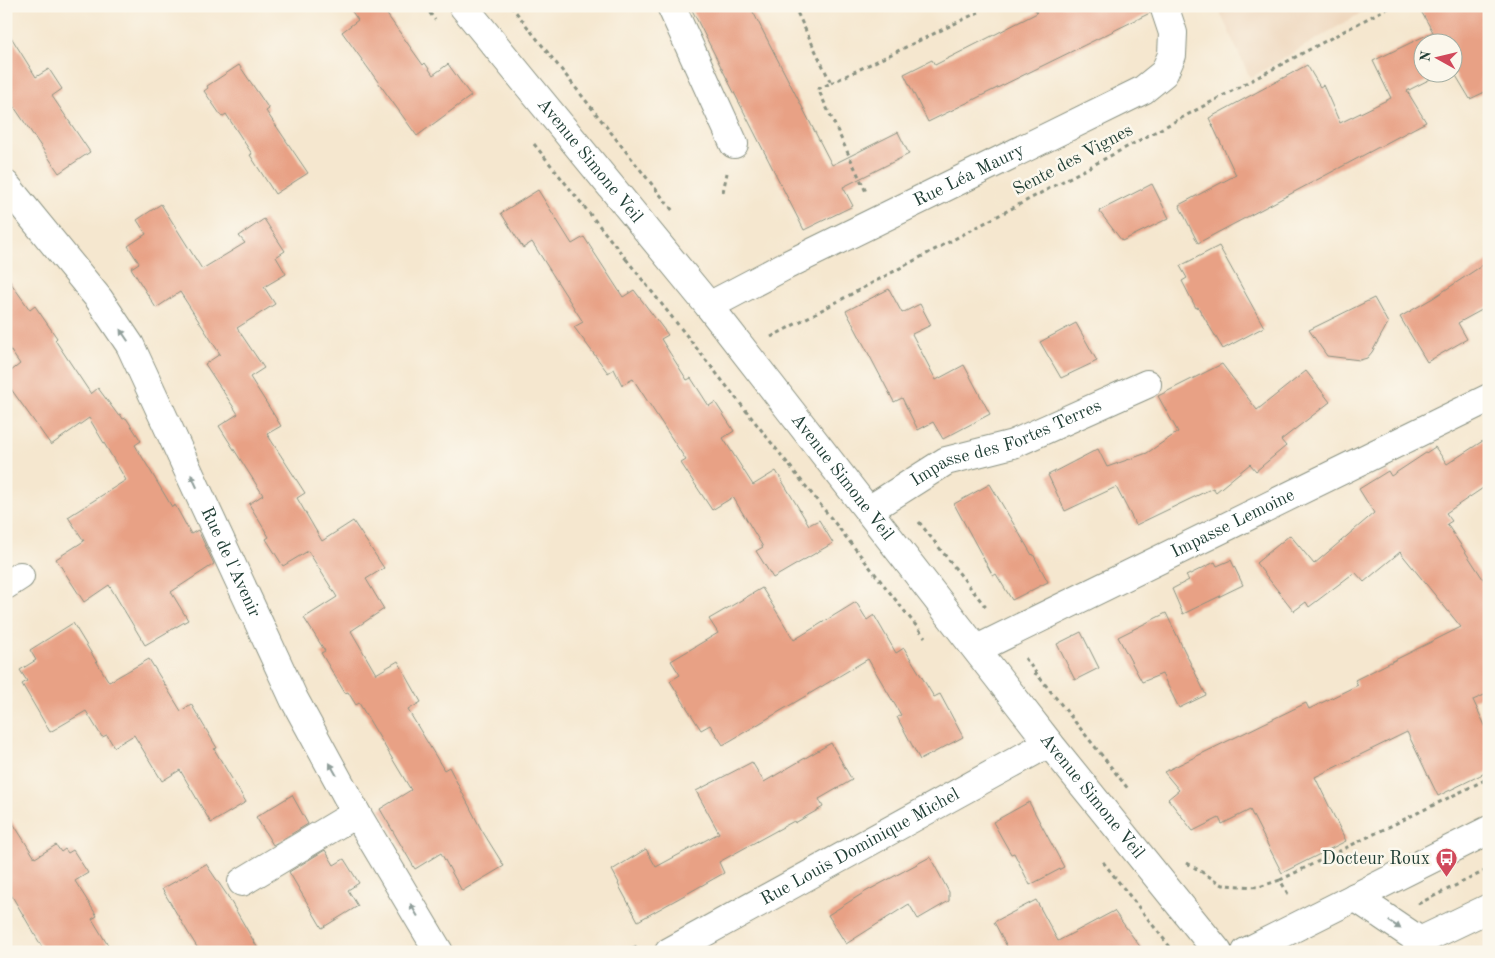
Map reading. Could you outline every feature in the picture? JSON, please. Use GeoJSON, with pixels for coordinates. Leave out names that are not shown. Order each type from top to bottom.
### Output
{"type":"FeatureCollection","features":[{"type":"Feature","properties":{"kind":"street","name":"Avenue Simone Veil"},"geometry":{"type":"LineString","coordinates":[[463,6],[709,306],[1049,743],[1218,952]]}},
{"type":"Feature","properties":{"kind":"street"},"geometry":{"type":"LineString","coordinates":[[671,6],[734,144]]}},
{"type":"Feature","properties":{"kind":"street","name":"Rue Léa Maury"},"geometry":{"type":"LineString","coordinates":[[709,306],[879,219],[1143,90],[1164,73],[1172,55],[1174,33],[1164,6]]}},
{"type":"Feature","properties":{"kind":"street","name":"Rue de l'Avenir"},"geometry":{"type":"LineString","coordinates":[[6,185],[99,298],[130,345],[294,699],[356,811],[439,952]]}},
{"type":"Feature","properties":{"kind":"street","name":"Impasse des Fortes Terres"},"geometry":{"type":"LineString","coordinates":[[869,510],[946,461],[1013,444],[1147,384]]}},
{"type":"Feature","properties":{"kind":"street","name":"Impasse Lemoine"},"geometry":{"type":"LineString","coordinates":[[977,649],[1489,398]]}},
{"type":"Feature","properties":{"kind":"street","name":"Rue Louis Dominique Michel"},"geometry":{"type":"LineString","coordinates":[[669,952],[1049,743]]}},
{"type":"Feature","properties":{"kind":"street"},"geometry":{"type":"LineString","coordinates":[[242,882],[345,820],[356,811]]}},
{"type":"Feature","properties":{"kind":"street"},"geometry":{"type":"LineString","coordinates":[[1246,952],[1489,830]]}},
{"type":"Feature","properties":{"kind":"street"},"geometry":{"type":"LineString","coordinates":[[1355,897],[1420,941],[1489,908]]}},
{"type":"Feature","properties":{"kind":"path"},"geometry":{"type":"LineString","coordinates":[[511,6],[678,218]]}},
{"type":"Feature","properties":{"kind":"path"},"geometry":{"type":"LineString","coordinates":[[794,6],[831,83]]}},
{"type":"Feature","properties":{"kind":"path"},"geometry":{"type":"LineString","coordinates":[[879,219],[818,89],[981,11],[978,6]]}},
{"type":"Feature","properties":{"kind":"path","name":"Sente des Vignes"},"geometry":{"type":"LineString","coordinates":[[768,338],[1391,6]]}},
{"type":"Feature","properties":{"kind":"path"},"geometry":{"type":"LineString","coordinates":[[626,259],[929,642]]}},
{"type":"Feature","properties":{"kind":"path"},"geometry":{"type":"LineString","coordinates":[[1100,753],[1131,792]]}},
{"type":"Feature","properties":{"kind":"path"},"geometry":{"type":"LineString","coordinates":[[1186,863],[1223,885],[1259,888],[1280,880],[1489,778]]}},
{"type":"Feature","properties":{"kind":"path"},"geometry":{"type":"LineString","coordinates":[[1102,860],[1174,952]]}},
{"type":"Feature","properties":{"kind":"path"},"geometry":{"type":"LineString","coordinates":[[1280,880],[1288,894]]}},
{"type":"Feature","properties":{"kind":"path"},"geometry":{"type":"LineString","coordinates":[[6,944],[11,952]]}},
{"type":"Feature","properties":{"kind":"shaded area"},"geometry":{"type":"Polygon","coordinates":[[[1217,6],[1373,6],[1250,78],[1217,6]]]}},
{"type":"Feature","properties":{"kind":"building"},"geometry":{"type":"Polygon","coordinates":[[[348,6],[381,6],[423,65],[425,63],[433,75],[448,64],[471,96],[417,136],[342,32],[358,20],[348,6]]]}},
{"type":"Feature","properties":{"kind":"building"},"geometry":{"type":"Polygon","coordinates":[[[690,6],[750,6],[832,165],[898,132],[909,154],[843,187],[853,206],[804,230],[690,6]]]}},
{"type":"Feature","properties":{"kind":"building"},"geometry":{"type":"Polygon","coordinates":[[[1034,6],[1149,6],[1150,13],[928,122],[904,74],[932,60],[935,65],[1037,13],[1034,6]]]}},
{"type":"Feature","properties":{"kind":"building"},"geometry":{"type":"Polygon","coordinates":[[[1418,6],[1489,6],[1489,90],[1470,99],[1460,82],[1462,82],[1462,32],[1433,32],[1418,6]]]}},
{"type":"Feature","properties":{"kind":"building"},"geometry":{"type":"Polygon","coordinates":[[[6,29],[36,77],[49,69],[62,89],[52,96],[90,152],[59,173],[6,95],[6,29]]]}},
{"type":"Feature","properties":{"kind":"building"},"geometry":{"type":"Polygon","coordinates":[[[1412,42],[1412,82],[1425,82],[1407,91],[1426,122],[1198,243],[1179,205],[1236,175],[1209,118],[1307,65],[1320,87],[1323,85],[1340,123],[1391,98],[1373,61],[1412,42]]]}},
{"type":"Feature","properties":{"kind":"building"},"geometry":{"type":"Polygon","coordinates":[[[239,65],[269,109],[266,111],[308,173],[275,194],[226,114],[222,117],[204,91],[208,88],[207,86],[239,65]]]}},
{"type":"Feature","properties":{"kind":"building"},"geometry":{"type":"Polygon","coordinates":[[[1152,184],[1169,218],[1122,241],[1099,211],[1152,184]]]}},
{"type":"Feature","properties":{"kind":"building"},"geometry":{"type":"Polygon","coordinates":[[[538,190],[572,244],[584,237],[623,297],[634,290],[668,335],[661,339],[687,380],[691,378],[709,406],[715,402],[734,431],[723,438],[753,485],[776,471],[809,525],[819,520],[833,543],[773,578],[756,551],[763,547],[733,497],[712,510],[681,463],[686,460],[633,379],[622,385],[614,369],[608,373],[574,327],[583,322],[532,242],[523,248],[501,213],[538,190]]]}},
{"type":"Feature","properties":{"kind":"building"},"geometry":{"type":"Polygon","coordinates":[[[161,204],[202,269],[245,243],[239,236],[264,219],[285,251],[276,257],[286,274],[264,287],[275,304],[237,328],[264,368],[250,377],[281,426],[267,434],[305,493],[297,498],[322,541],[353,521],[384,568],[366,579],[384,609],[351,631],[376,674],[398,661],[421,702],[408,710],[444,770],[449,767],[481,829],[504,866],[462,891],[441,853],[415,869],[380,809],[411,790],[359,703],[356,705],[348,692],[345,693],[321,653],[325,651],[304,618],[337,597],[308,551],[283,566],[266,539],[269,537],[249,504],[263,495],[219,426],[238,414],[205,364],[220,354],[180,292],[156,308],[131,268],[139,263],[128,246],[146,234],[137,220],[161,204]]]}},
{"type":"Feature","properties":{"kind":"building"},"geometry":{"type":"Polygon","coordinates":[[[1219,246],[1264,327],[1223,349],[1198,307],[1196,308],[1182,281],[1187,278],[1180,266],[1219,246]]]}},
{"type":"Feature","properties":{"kind":"building"},"geometry":{"type":"Polygon","coordinates":[[[1489,261],[1489,306],[1458,323],[1467,339],[1427,362],[1400,317],[1489,261]]]}},
{"type":"Feature","properties":{"kind":"building"},"geometry":{"type":"Polygon","coordinates":[[[6,276],[30,310],[35,306],[91,394],[98,388],[118,415],[120,414],[123,419],[126,418],[141,441],[135,445],[172,507],[175,505],[191,534],[198,530],[214,564],[171,592],[188,620],[145,645],[109,585],[84,602],[56,559],[84,541],[68,517],[126,480],[89,418],[51,445],[6,382],[6,375],[20,364],[6,344],[6,276]]]}},
{"type":"Feature","properties":{"kind":"building"},"geometry":{"type":"Polygon","coordinates":[[[889,289],[902,313],[920,304],[931,325],[912,334],[936,380],[964,365],[990,414],[943,439],[933,422],[918,430],[902,398],[894,402],[846,311],[889,289]]]}},
{"type":"Feature","properties":{"kind":"building"},"geometry":{"type":"Polygon","coordinates":[[[1374,298],[1388,323],[1372,352],[1367,358],[1360,360],[1327,356],[1309,330],[1374,298]]]}},
{"type":"Feature","properties":{"kind":"building"},"geometry":{"type":"Polygon","coordinates":[[[1076,323],[1097,361],[1061,378],[1040,342],[1076,323]]]}},
{"type":"Feature","properties":{"kind":"building"},"geometry":{"type":"Polygon","coordinates":[[[1222,364],[1257,410],[1306,371],[1330,402],[1281,440],[1286,446],[1256,471],[1250,464],[1216,492],[1213,488],[1136,525],[1116,487],[1065,511],[1048,475],[1098,449],[1107,467],[1147,453],[1178,432],[1158,396],[1222,364]]]}},
{"type":"Feature","properties":{"kind":"building"},"geometry":{"type":"Polygon","coordinates":[[[1489,437],[1489,484],[1446,513],[1452,521],[1447,524],[1489,588],[1489,693],[1473,700],[1489,734],[1489,771],[1438,796],[1407,732],[1315,777],[1346,841],[1282,873],[1250,810],[1222,824],[1219,818],[1193,831],[1168,799],[1179,790],[1164,772],[1306,703],[1309,709],[1358,685],[1355,680],[1461,627],[1400,552],[1364,582],[1355,572],[1309,607],[1306,602],[1294,611],[1256,563],[1290,535],[1314,564],[1374,513],[1359,489],[1388,471],[1391,476],[1435,447],[1447,464],[1489,437]]]}},
{"type":"Feature","properties":{"kind":"building"},"geometry":{"type":"Polygon","coordinates":[[[990,484],[1048,582],[1012,600],[996,574],[993,576],[954,504],[990,484]]]}},
{"type":"Feature","properties":{"kind":"building"},"geometry":{"type":"Polygon","coordinates":[[[1231,560],[1243,585],[1183,614],[1172,589],[1189,580],[1186,576],[1215,562],[1217,566],[1231,560]]]}},
{"type":"Feature","properties":{"kind":"building"},"geometry":{"type":"Polygon","coordinates":[[[762,588],[794,640],[856,602],[867,620],[874,615],[896,653],[904,648],[934,697],[940,694],[963,737],[920,760],[897,717],[901,715],[868,659],[723,745],[710,725],[701,730],[670,681],[680,675],[671,661],[718,633],[709,619],[762,588]]]}},
{"type":"Feature","properties":{"kind":"building"},"geometry":{"type":"Polygon","coordinates":[[[1166,613],[1206,695],[1179,708],[1162,674],[1142,682],[1118,637],[1166,613]]]}},
{"type":"Feature","properties":{"kind":"building"},"geometry":{"type":"Polygon","coordinates":[[[73,623],[109,682],[149,659],[181,711],[191,704],[217,748],[214,749],[246,802],[211,823],[180,770],[162,781],[134,735],[114,747],[107,735],[102,737],[86,711],[50,732],[22,684],[27,681],[20,670],[36,660],[30,650],[73,623]]]}},
{"type":"Feature","properties":{"kind":"building"},"geometry":{"type":"Polygon","coordinates":[[[1081,632],[1099,668],[1075,680],[1057,644],[1081,632]]]}},
{"type":"Feature","properties":{"kind":"building"},"geometry":{"type":"Polygon","coordinates":[[[831,743],[852,780],[819,799],[823,807],[719,862],[724,873],[638,921],[612,870],[646,849],[656,867],[719,833],[696,791],[752,762],[764,782],[831,743]]]}},
{"type":"Feature","properties":{"kind":"building"},"geometry":{"type":"Polygon","coordinates":[[[292,795],[308,824],[273,845],[256,817],[292,795]]]}},
{"type":"Feature","properties":{"kind":"building"},"geometry":{"type":"Polygon","coordinates":[[[1029,802],[1064,867],[1030,885],[1014,853],[1011,854],[993,822],[1029,802]]]}},
{"type":"Feature","properties":{"kind":"building"},"geometry":{"type":"Polygon","coordinates":[[[6,812],[35,858],[56,845],[61,852],[65,849],[68,853],[73,850],[88,873],[75,881],[97,916],[92,919],[112,952],[45,952],[6,886],[6,812]]]}},
{"type":"Feature","properties":{"kind":"building"},"geometry":{"type":"Polygon","coordinates":[[[325,850],[334,865],[344,859],[359,883],[348,890],[358,906],[322,928],[289,872],[325,850]]]}},
{"type":"Feature","properties":{"kind":"building"},"geometry":{"type":"Polygon","coordinates":[[[930,857],[949,892],[949,901],[918,919],[909,904],[846,944],[828,915],[865,892],[930,857]]]}},
{"type":"Feature","properties":{"kind":"building"},"geometry":{"type":"Polygon","coordinates":[[[206,864],[227,895],[260,952],[200,952],[162,889],[206,864]]]}},
{"type":"Feature","properties":{"kind":"building"},"geometry":{"type":"Polygon","coordinates":[[[1036,900],[1058,941],[1114,911],[1144,952],[1010,952],[994,922],[1036,900]]]}},
{"type":"Feature","properties":{"kind":"place","name":"Docteur Roux"},"geometry":{"type":"Point","coordinates":[1446,878]}}]}
